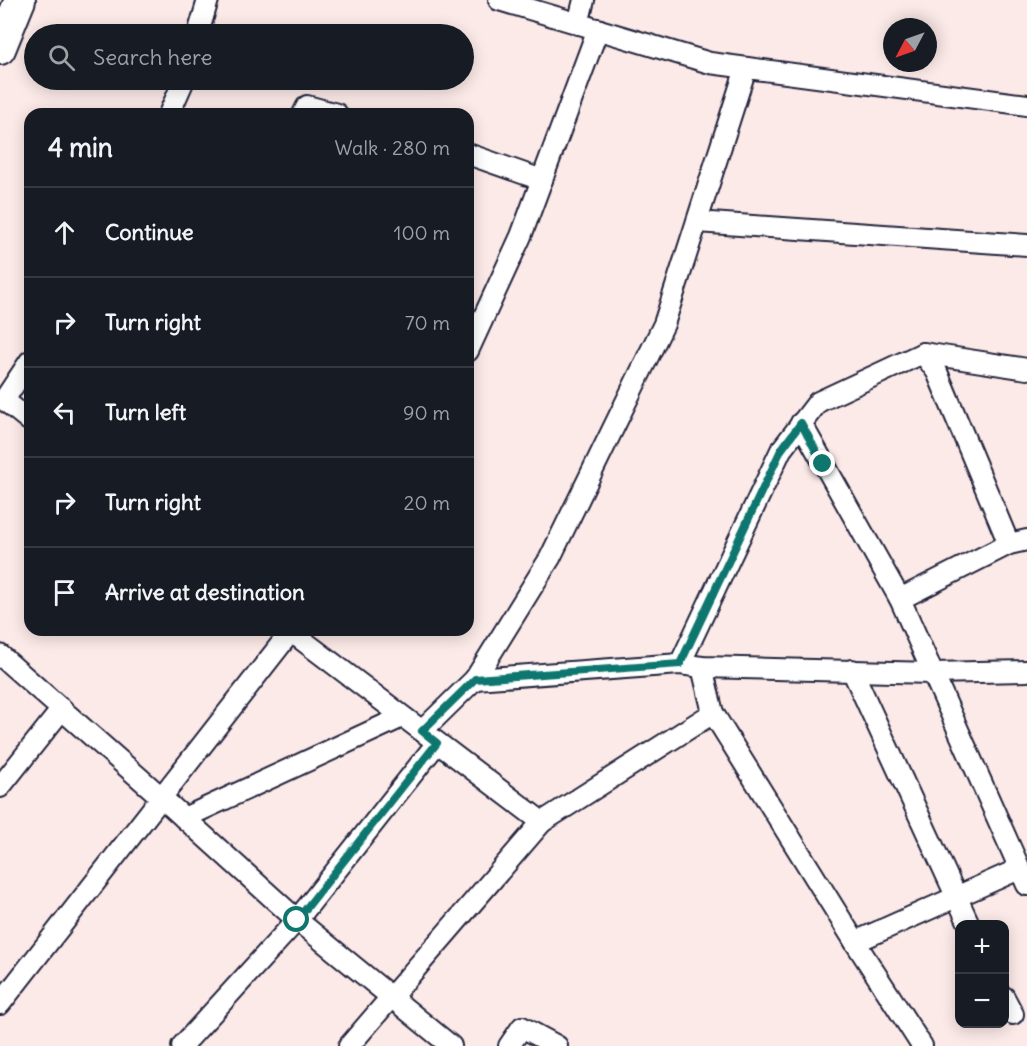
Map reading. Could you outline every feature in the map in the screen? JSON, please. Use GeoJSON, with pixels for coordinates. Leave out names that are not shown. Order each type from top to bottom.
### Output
{"type":"FeatureCollection","features":[{"type":"Feature","properties":{"kind":"main road"},"geometry":{"type":"LineString","coordinates":[[0,49],[20,0]]}},
{"type":"Feature","properties":{"kind":"street"},"geometry":{"type":"LineString","coordinates":[[201,24],[208,0]]}},
{"type":"Feature","properties":{"kind":"street"},"geometry":{"type":"LineString","coordinates":[[499,0],[710,63],[1027,105]]}},
{"type":"Feature","properties":{"kind":"street"},"geometry":{"type":"LineString","coordinates":[[578,24],[584,0]]}},
{"type":"Feature","properties":{"kind":"street"},"geometry":{"type":"LineString","coordinates":[[474,338],[521,236],[598,29]]}},
{"type":"Feature","properties":{"kind":"street"},"geometry":{"type":"LineString","coordinates":[[182,1046],[297,920],[429,737],[475,679],[550,558],[659,335],[746,68]]}},
{"type":"Feature","properties":{"kind":"street"},"geometry":{"type":"LineString","coordinates":[[172,108],[180,90]]}},
{"type":"Feature","properties":{"kind":"street"},"geometry":{"type":"LineString","coordinates":[[474,156],[542,180]]}},
{"type":"Feature","properties":{"kind":"street"},"geometry":{"type":"LineString","coordinates":[[697,222],[1027,245]]}},
{"type":"Feature","properties":{"kind":"street"},"geometry":{"type":"LineString","coordinates":[[680,664],[781,450],[818,402],[923,353],[1027,369]]}},
{"type":"Feature","properties":{"kind":"street"},"geometry":{"type":"LineString","coordinates":[[900,599],[1018,542],[937,372],[923,353]]}},
{"type":"Feature","properties":{"kind":"street"},"geometry":{"type":"LineString","coordinates":[[24,369],[1,400],[24,417]]}},
{"type":"Feature","properties":{"kind":"street"},"geometry":{"type":"LineString","coordinates":[[801,423],[900,599],[1023,877],[955,896],[855,942]]}},
{"type":"Feature","properties":{"kind":"street"},"geometry":{"type":"LineString","coordinates":[[0,1004],[286,636]]}},
{"type":"Feature","properties":{"kind":"street"},"geometry":{"type":"LineString","coordinates":[[299,636],[542,822]]}},
{"type":"Feature","properties":{"kind":"street"},"geometry":{"type":"LineString","coordinates":[[0,655],[162,797],[297,920],[451,1046]]}},
{"type":"Feature","properties":{"kind":"street"},"geometry":{"type":"LineString","coordinates":[[475,679],[680,664],[702,667],[932,673],[1027,671]]}},
{"type":"Feature","properties":{"kind":"street"},"geometry":{"type":"LineString","coordinates":[[702,667],[713,713],[922,1046]]}},
{"type":"Feature","properties":{"kind":"street"},"geometry":{"type":"LineString","coordinates":[[852,670],[967,920]]}},
{"type":"Feature","properties":{"kind":"street"},"geometry":{"type":"LineString","coordinates":[[0,787],[62,710]]}},
{"type":"Feature","properties":{"kind":"street"},"geometry":{"type":"LineString","coordinates":[[349,1046],[542,822],[713,713]]}},
{"type":"Feature","properties":{"kind":"street"},"geometry":{"type":"LineString","coordinates":[[184,818],[402,717]]}},
{"type":"Feature","properties":{"kind":"street"},"geometry":{"type":"LineString","coordinates":[[509,1046],[522,1027],[557,1046]]}},
{"type":"Feature","properties":{"kind":"route"},"geometry":{"type":"LineString","coordinates":[[297,920],[437,743],[422,731],[475,679],[680,664],[781,450],[801,423],[823,464]]}}]}
